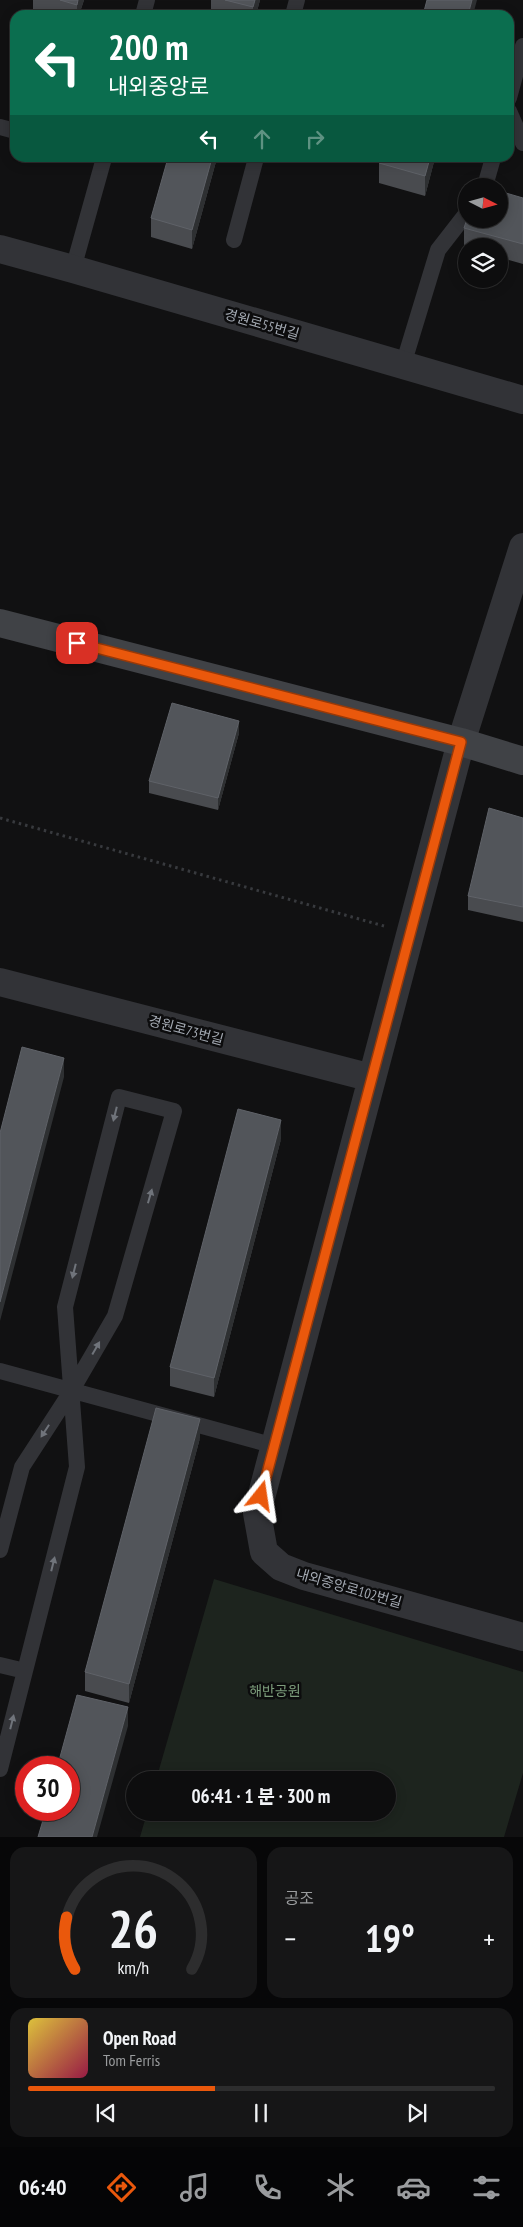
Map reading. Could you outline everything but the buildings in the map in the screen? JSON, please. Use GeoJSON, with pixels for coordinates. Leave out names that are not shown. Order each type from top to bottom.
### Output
{"type":"FeatureCollection","features":[{"type":"Feature","properties":{"kind":"street","name":"경원로55번길"},"geometry":{"type":"LineString","coordinates":[[0,249],[73,268],[523,400]]}},
{"type":"Feature","properties":{"kind":"street","name":"내외중앙로102번길"},"geometry":{"type":"LineString","coordinates":[[523,547],[461,742],[257,1513],[264,1552],[281,1567],[523,1637]]}},
{"type":"Feature","properties":{"kind":"street"},"geometry":{"type":"LineString","coordinates":[[0,623],[461,742],[523,761]]}},
{"type":"Feature","properties":{"kind":"street","name":"경원로73번길"},"geometry":{"type":"LineString","coordinates":[[0,982],[372,1078]]}},
{"type":"Feature","properties":{"kind":"lane"},"geometry":{"type":"LineString","coordinates":[[514,79],[523,46]]}},
{"type":"Feature","properties":{"kind":"lane"},"geometry":{"type":"LineString","coordinates":[[514,122],[523,143]]}},
{"type":"Feature","properties":{"kind":"lane"},"geometry":{"type":"LineString","coordinates":[[73,268],[103,162]]}},
{"type":"Feature","properties":{"kind":"lane"},"geometry":{"type":"LineString","coordinates":[[234,240],[255,162]]}},
{"type":"Feature","properties":{"kind":"lane"},"geometry":{"type":"LineString","coordinates":[[487,178],[492,162]]}},
{"type":"Feature","properties":{"kind":"lane"},"geometry":{"type":"LineString","coordinates":[[403,365],[438,250],[458,224]]}},
{"type":"Feature","properties":{"kind":"lane"},"geometry":{"type":"LineString","coordinates":[[0,1550],[22,1467],[72,1390],[115,1316],[174,1111],[119,1097],[65,1307],[72,1390],[78,1467],[0,1769]]}},
{"type":"Feature","properties":{"kind":"lane"},"geometry":{"type":"LineString","coordinates":[[0,1371],[274,1446]]}},
{"type":"Feature","properties":{"kind":"lane"},"geometry":{"type":"LineString","coordinates":[[0,1665],[25,1671]]}},
{"type":"Feature","properties":{"kind":"path"},"geometry":{"type":"LineString","coordinates":[[0,818],[410,934]]}},
{"type":"Feature","properties":{"kind":"green space","name":"해반공원"},"geometry":{"type":"Polygon","coordinates":[[[214,1579],[523,1672],[523,1773],[504,1837],[140,1837],[145,1821],[396,1821],[396,1771],[159,1771],[214,1579]]]}},
{"type":"Feature","properties":{"kind":"route"},"geometry":{"type":"LineString","coordinates":[[77,643],[461,742],[261,1496]]}}]}
